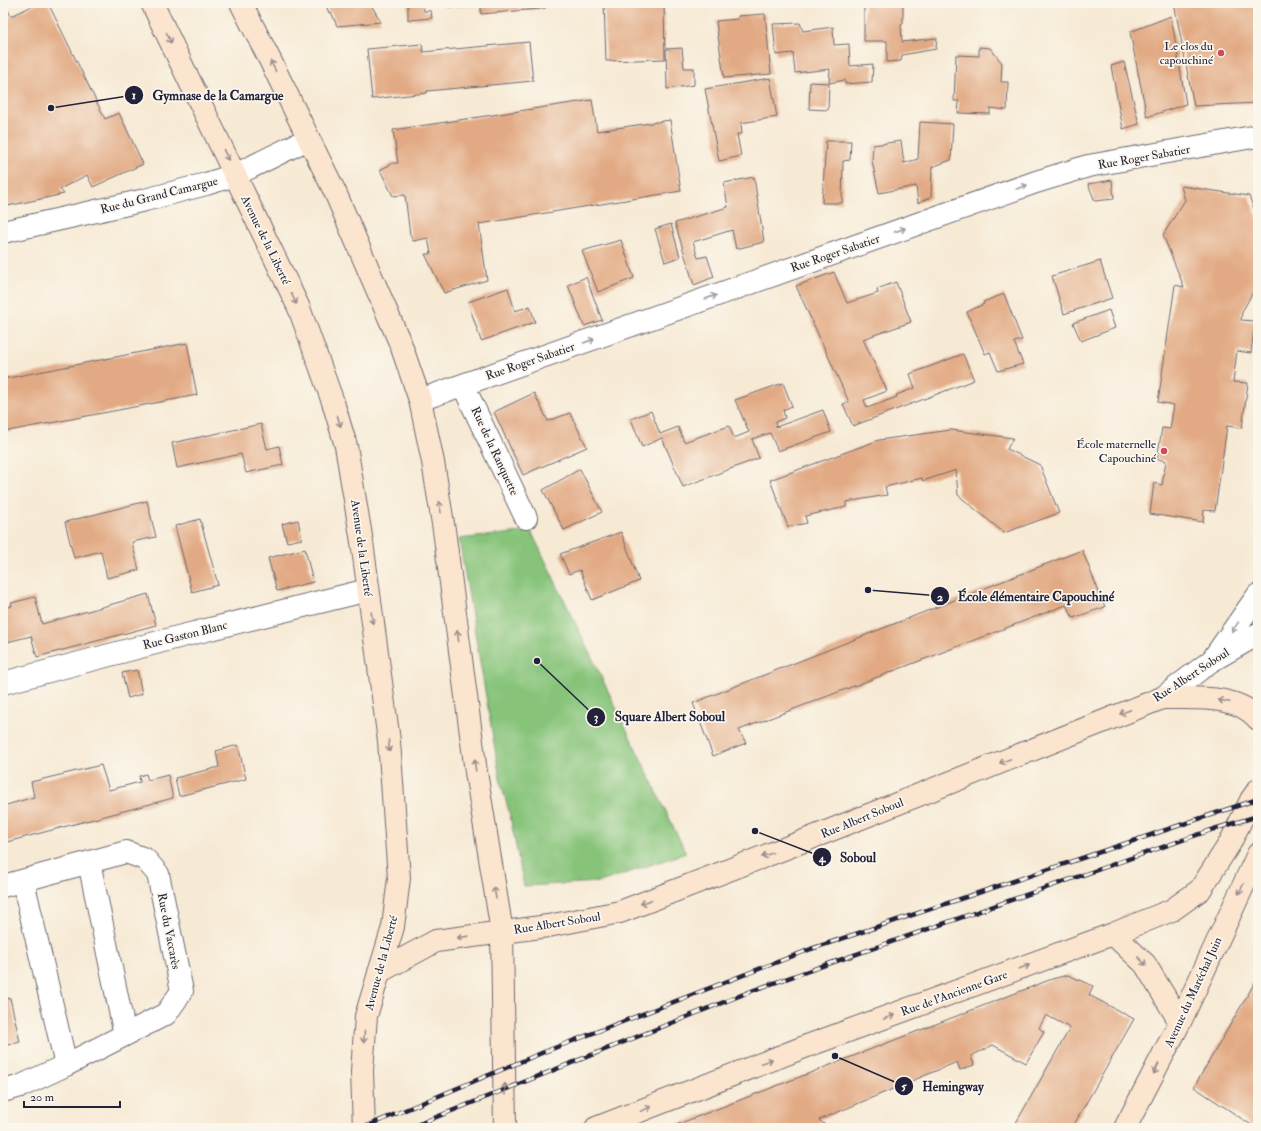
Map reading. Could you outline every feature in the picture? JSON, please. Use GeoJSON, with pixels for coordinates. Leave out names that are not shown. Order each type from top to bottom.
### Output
{"type":"FeatureCollection","features":[{"type":"Feature","properties":{"kind":"main road","name":"Avenue de la Liberté"},"geometry":{"type":"LineString","coordinates":[[152,3],[298,308],[333,402],[346,446],[362,542],[389,741],[399,878],[393,927],[366,1016],[362,1071],[364,1128]]}},
{"type":"Feature","properties":{"kind":"main road"},"geometry":{"type":"LineString","coordinates":[[241,3],[337,198],[401,345],[420,400],[433,462],[444,530],[476,772],[502,932],[505,1128]]}},
{"type":"Feature","properties":{"kind":"main road"},"geometry":{"type":"LineString","coordinates":[[1162,698],[1224,700],[1242,706],[1258,719]]}},
{"type":"Feature","properties":{"kind":"main road","name":"Rue Albert Soboul"},"geometry":{"type":"LineString","coordinates":[[379,972],[436,941],[548,926],[620,912],[791,846],[1162,698]]}},
{"type":"Feature","properties":{"kind":"main road","name":"Rue de l'Ancienne Gare"},"geometry":{"type":"LineString","coordinates":[[596,1128],[778,1057],[1113,934],[1172,910],[1200,890],[1230,843],[1255,795]]}},
{"type":"Feature","properties":{"kind":"main road","name":"Avenue du Maréchal Juin"},"geometry":{"type":"LineString","coordinates":[[1125,1128],[1180,1022],[1258,854]]}},
{"type":"Feature","properties":{"kind":"main road"},"geometry":{"type":"LineString","coordinates":[[1113,934],[1146,964],[1180,1022]]}},
{"type":"Feature","properties":{"kind":"street","name":"Rue Roger Sabatier"},"geometry":{"type":"LineString","coordinates":[[420,400],[1036,182],[1088,166],[1258,136]]}},
{"type":"Feature","properties":{"kind":"street","name":"Rue du Grand Camargue"},"geometry":{"type":"LineString","coordinates":[[3,232],[145,200],[206,184],[235,175],[308,139]]}},
{"type":"Feature","properties":{"kind":"street","name":"Rue de la Ranquette"},"geometry":{"type":"LineString","coordinates":[[463,385],[526,518]]}},
{"type":"Feature","properties":{"kind":"street","name":"Rue Gaston Blanc"},"geometry":{"type":"LineString","coordinates":[[3,683],[182,636],[368,590]]}},
{"type":"Feature","properties":{"kind":"street"},"geometry":{"type":"LineString","coordinates":[[1211,661],[1258,595]]}},
{"type":"Feature","properties":{"kind":"street","name":"Rue Albert Soboul"},"geometry":{"type":"LineString","coordinates":[[1162,698],[1211,661],[1258,634]]}},
{"type":"Feature","properties":{"kind":"street"},"geometry":{"type":"LineString","coordinates":[[1255,795],[1258,780]]}},
{"type":"Feature","properties":{"kind":"street","name":"Rue du Vaccarès"},"geometry":{"type":"LineString","coordinates":[[3,1091],[20,1086],[66,1065],[166,1014],[182,991],[158,874],[145,859],[126,852],[13,884],[66,1065]]}},
{"type":"Feature","properties":{"kind":"street"},"geometry":{"type":"LineString","coordinates":[[90,862],[125,1035]]}},
{"type":"Feature","properties":{"kind":"green space"},"geometry":{"type":"Polygon","coordinates":[[[531,531],[686,853],[600,882],[524,886],[509,811],[501,784],[459,539],[531,531]]]}},
{"type":"Feature","properties":{"kind":"building"},"geometry":{"type":"Polygon","coordinates":[[[3,3],[11,16],[39,3],[48,3],[105,119],[119,113],[143,164],[93,187],[87,175],[60,189],[64,194],[3,207],[3,3]]]}},
{"type":"Feature","properties":{"kind":"building"},"geometry":{"type":"Polygon","coordinates":[[[325,3],[370,3],[381,22],[337,26],[325,3]]]}},
{"type":"Feature","properties":{"kind":"building"},"geometry":{"type":"Polygon","coordinates":[[[408,3],[423,3],[424,11],[431,11],[432,18],[408,20],[408,3]]]}},
{"type":"Feature","properties":{"kind":"building"},"geometry":{"type":"Polygon","coordinates":[[[447,3],[550,4],[545,4],[545,8],[539,9],[481,14],[481,6],[447,7],[447,3]]]}},
{"type":"Feature","properties":{"kind":"building"},"geometry":{"type":"Polygon","coordinates":[[[604,3],[664,3],[665,59],[606,61],[604,3]]]}},
{"type":"Feature","properties":{"kind":"building"},"geometry":{"type":"Polygon","coordinates":[[[864,3],[903,3],[903,24],[901,25],[902,42],[937,38],[936,49],[902,55],[901,61],[887,62],[887,41],[864,41],[864,3]]]}},
{"type":"Feature","properties":{"kind":"building","name":"Le clos du capouchiné"},"geometry":{"type":"Polygon","coordinates":[[[1174,3],[1258,3],[1258,103],[1194,106],[1174,3]]]}},
{"type":"Feature","properties":{"kind":"building"},"geometry":{"type":"Polygon","coordinates":[[[765,14],[771,74],[724,78],[716,21],[738,19],[738,16],[765,14]]]}},
{"type":"Feature","properties":{"kind":"building"},"geometry":{"type":"Polygon","coordinates":[[[1171,16],[1186,104],[1147,117],[1130,32],[1171,16]]]}},
{"type":"Feature","properties":{"kind":"building"},"geometry":{"type":"Polygon","coordinates":[[[800,23],[803,31],[833,27],[834,45],[849,44],[850,66],[873,64],[872,82],[845,84],[845,80],[829,83],[830,69],[795,73],[793,53],[776,55],[773,24],[800,23]]]}},
{"type":"Feature","properties":{"kind":"building"},"geometry":{"type":"Polygon","coordinates":[[[529,42],[533,81],[427,91],[427,93],[372,99],[367,49],[422,44],[423,52],[529,42]]]}},
{"type":"Feature","properties":{"kind":"building"},"geometry":{"type":"Polygon","coordinates":[[[979,47],[990,48],[1002,63],[1001,82],[1008,82],[1007,110],[990,108],[990,114],[958,113],[959,101],[954,101],[956,55],[979,56],[979,47]]]}},
{"type":"Feature","properties":{"kind":"building"},"geometry":{"type":"Polygon","coordinates":[[[682,48],[684,68],[694,68],[694,85],[667,89],[666,49],[682,48]]]}},
{"type":"Feature","properties":{"kind":"building"},"geometry":{"type":"Polygon","coordinates":[[[1124,62],[1139,124],[1123,129],[1111,66],[1124,62]]]}},
{"type":"Feature","properties":{"kind":"building"},"geometry":{"type":"Polygon","coordinates":[[[770,78],[777,117],[741,123],[742,134],[737,134],[741,156],[719,161],[705,89],[770,78]]]}},
{"type":"Feature","properties":{"kind":"building"},"geometry":{"type":"Polygon","coordinates":[[[810,82],[829,83],[828,110],[809,109],[810,82]]]}},
{"type":"Feature","properties":{"kind":"building"},"geometry":{"type":"Polygon","coordinates":[[[592,100],[597,131],[670,120],[681,191],[479,224],[487,280],[444,293],[425,254],[431,254],[428,238],[413,241],[410,235],[405,195],[393,196],[380,170],[393,163],[398,163],[393,130],[592,100]]]}},
{"type":"Feature","properties":{"kind":"building"},"geometry":{"type":"Polygon","coordinates":[[[920,122],[953,124],[951,160],[932,167],[931,197],[918,203],[916,186],[879,193],[872,161],[873,145],[901,141],[904,163],[918,159],[920,122]]]}},
{"type":"Feature","properties":{"kind":"building"},"geometry":{"type":"Polygon","coordinates":[[[826,141],[851,141],[850,160],[843,161],[842,203],[822,203],[826,141]]]}},
{"type":"Feature","properties":{"kind":"building"},"geometry":{"type":"Polygon","coordinates":[[[754,177],[764,242],[736,249],[732,230],[693,242],[698,258],[707,256],[714,277],[694,285],[675,223],[728,207],[724,183],[754,177]]]}},
{"type":"Feature","properties":{"kind":"building"},"geometry":{"type":"Polygon","coordinates":[[[1112,180],[1114,199],[1095,201],[1088,184],[1112,180]]]}},
{"type":"Feature","properties":{"kind":"building"},"geometry":{"type":"Polygon","coordinates":[[[1181,186],[1249,196],[1258,219],[1258,283],[1242,312],[1241,320],[1255,321],[1251,353],[1237,351],[1233,382],[1248,383],[1242,428],[1227,426],[1215,511],[1204,510],[1203,522],[1150,514],[1154,483],[1162,485],[1166,461],[1157,459],[1162,428],[1170,429],[1174,405],[1158,402],[1175,285],[1184,287],[1163,235],[1185,200],[1181,186]]]}},
{"type":"Feature","properties":{"kind":"building"},"geometry":{"type":"Polygon","coordinates":[[[671,224],[680,257],[665,262],[655,229],[671,224]]]}},
{"type":"Feature","properties":{"kind":"building"},"geometry":{"type":"Polygon","coordinates":[[[621,240],[634,278],[598,292],[582,251],[621,240]]]}},
{"type":"Feature","properties":{"kind":"building"},"geometry":{"type":"Polygon","coordinates":[[[1100,261],[1112,298],[1064,314],[1052,276],[1100,261]]]}},
{"type":"Feature","properties":{"kind":"building"},"geometry":{"type":"Polygon","coordinates":[[[834,272],[847,303],[878,293],[877,289],[896,282],[911,322],[863,339],[887,391],[864,400],[867,408],[897,397],[896,395],[915,388],[910,374],[963,354],[974,380],[853,426],[843,404],[849,402],[796,286],[834,272]]]}},
{"type":"Feature","properties":{"kind":"building"},"geometry":{"type":"Polygon","coordinates":[[[586,277],[602,320],[584,326],[568,285],[586,277]]]}},
{"type":"Feature","properties":{"kind":"building"},"geometry":{"type":"Polygon","coordinates":[[[508,288],[515,311],[530,306],[535,322],[481,341],[468,302],[508,288]]]}},
{"type":"Feature","properties":{"kind":"building"},"geometry":{"type":"Polygon","coordinates":[[[1004,294],[1022,340],[1014,342],[1023,364],[998,371],[990,352],[985,354],[967,312],[984,304],[983,302],[1004,294]]]}},
{"type":"Feature","properties":{"kind":"building"},"geometry":{"type":"Polygon","coordinates":[[[1109,310],[1115,328],[1081,341],[1073,323],[1109,310]]]}},
{"type":"Feature","properties":{"kind":"building"},"geometry":{"type":"Polygon","coordinates":[[[187,343],[197,395],[3,432],[3,379],[187,343]]]}},
{"type":"Feature","properties":{"kind":"building"},"geometry":{"type":"Polygon","coordinates":[[[783,383],[792,406],[783,410],[785,418],[775,422],[776,427],[823,410],[831,432],[778,451],[770,433],[752,439],[759,458],[683,487],[662,438],[642,447],[631,419],[651,411],[660,434],[678,427],[684,442],[729,426],[734,438],[749,432],[735,400],[783,383]]]}},
{"type":"Feature","properties":{"kind":"building"},"geometry":{"type":"Polygon","coordinates":[[[534,393],[548,421],[570,413],[587,447],[523,475],[494,412],[534,393]]]}},
{"type":"Feature","properties":{"kind":"building"},"geometry":{"type":"Polygon","coordinates":[[[261,424],[267,449],[279,446],[283,465],[246,473],[241,454],[177,468],[172,443],[261,424]]]}},
{"type":"Feature","properties":{"kind":"building"},"geometry":{"type":"Polygon","coordinates":[[[951,430],[1013,438],[1007,449],[1040,465],[1059,513],[1004,533],[958,495],[956,470],[923,481],[922,478],[885,487],[887,495],[846,502],[846,507],[805,516],[807,523],[788,527],[770,480],[879,440],[951,430]]]}},
{"type":"Feature","properties":{"kind":"building"},"geometry":{"type":"Polygon","coordinates":[[[580,469],[602,512],[564,530],[543,490],[580,469]]]}},
{"type":"Feature","properties":{"kind":"building"},"geometry":{"type":"Polygon","coordinates":[[[147,501],[156,537],[132,542],[139,570],[107,578],[101,551],[74,558],[65,522],[147,501]]]}},
{"type":"Feature","properties":{"kind":"building"},"geometry":{"type":"Polygon","coordinates":[[[200,519],[218,585],[192,592],[175,526],[200,519]]]}},
{"type":"Feature","properties":{"kind":"building"},"geometry":{"type":"Polygon","coordinates":[[[298,520],[302,539],[287,542],[282,524],[298,520]]]}},
{"type":"Feature","properties":{"kind":"building"},"geometry":{"type":"Polygon","coordinates":[[[621,532],[639,581],[592,600],[580,570],[569,574],[560,554],[621,532]]]}},
{"type":"Feature","properties":{"kind":"building"},"geometry":{"type":"Polygon","coordinates":[[[305,549],[313,582],[277,591],[268,558],[305,549]]]}},
{"type":"Feature","properties":{"kind":"building"},"geometry":{"type":"Polygon","coordinates":[[[1082,550],[1105,607],[1073,618],[1066,605],[739,730],[746,743],[713,756],[693,703],[1082,550]]]}},
{"type":"Feature","properties":{"kind":"building"},"geometry":{"type":"Polygon","coordinates":[[[148,594],[156,625],[37,657],[31,636],[3,643],[3,608],[12,606],[11,603],[35,597],[42,624],[148,594]]]}},
{"type":"Feature","properties":{"kind":"building"},"geometry":{"type":"Polygon","coordinates":[[[137,670],[142,694],[128,698],[122,673],[137,670]]]}},
{"type":"Feature","properties":{"kind":"building"},"geometry":{"type":"Polygon","coordinates":[[[238,745],[246,779],[179,796],[175,778],[219,767],[216,751],[238,745]]]}},
{"type":"Feature","properties":{"kind":"building"},"geometry":{"type":"Polygon","coordinates":[[[101,765],[109,790],[140,782],[139,776],[146,774],[148,780],[168,775],[173,798],[3,843],[3,806],[34,797],[31,782],[101,765]]]}},
{"type":"Feature","properties":{"kind":"building"},"geometry":{"type":"Polygon","coordinates":[[[1068,975],[1093,986],[1089,995],[1134,1019],[1072,1128],[1013,1128],[1070,1028],[1046,1015],[1039,1028],[1044,1032],[1026,1063],[993,1045],[971,1056],[974,1065],[960,1070],[957,1062],[819,1120],[829,1128],[668,1128],[1052,979],[1068,975]]]}},
{"type":"Feature","properties":{"kind":"building"},"geometry":{"type":"Polygon","coordinates":[[[1258,977],[1258,1123],[1256,1128],[1194,1087],[1258,977]]]}},
{"type":"Feature","properties":{"kind":"building"},"geometry":{"type":"Polygon","coordinates":[[[10,998],[20,1042],[3,1046],[3,1000],[10,998]]]}},
{"type":"Feature","properties":{"kind":"railway"},"geometry":{"type":"LineString","coordinates":[[362,1128],[544,1052],[811,949],[1258,799]]}},
{"type":"Feature","properties":{"kind":"railway"},"geometry":{"type":"LineString","coordinates":[[409,1128],[754,990],[1214,829],[1258,816]]}},
{"type":"Feature","properties":{"kind":"place","name":"Le clos du capouchiné"},"geometry":{"type":"Point","coordinates":[1221,53]}},
{"type":"Feature","properties":{"kind":"place","name":"Gymnase de la Camargue"},"geometry":{"type":"Point","coordinates":[51,108]}},
{"type":"Feature","properties":{"kind":"place","name":"École maternelle Capouchiné"},"geometry":{"type":"Point","coordinates":[1164,451]}},
{"type":"Feature","properties":{"kind":"place","name":"École élémentaire Capouchiné"},"geometry":{"type":"Point","coordinates":[868,590]}},
{"type":"Feature","properties":{"kind":"place","name":"Square Albert Soboul"},"geometry":{"type":"Point","coordinates":[537,661]}},
{"type":"Feature","properties":{"kind":"place","name":"Soboul"},"geometry":{"type":"Point","coordinates":[755,831]}},
{"type":"Feature","properties":{"kind":"place","name":"Hemingway"},"geometry":{"type":"Point","coordinates":[835,1056]}}]}
